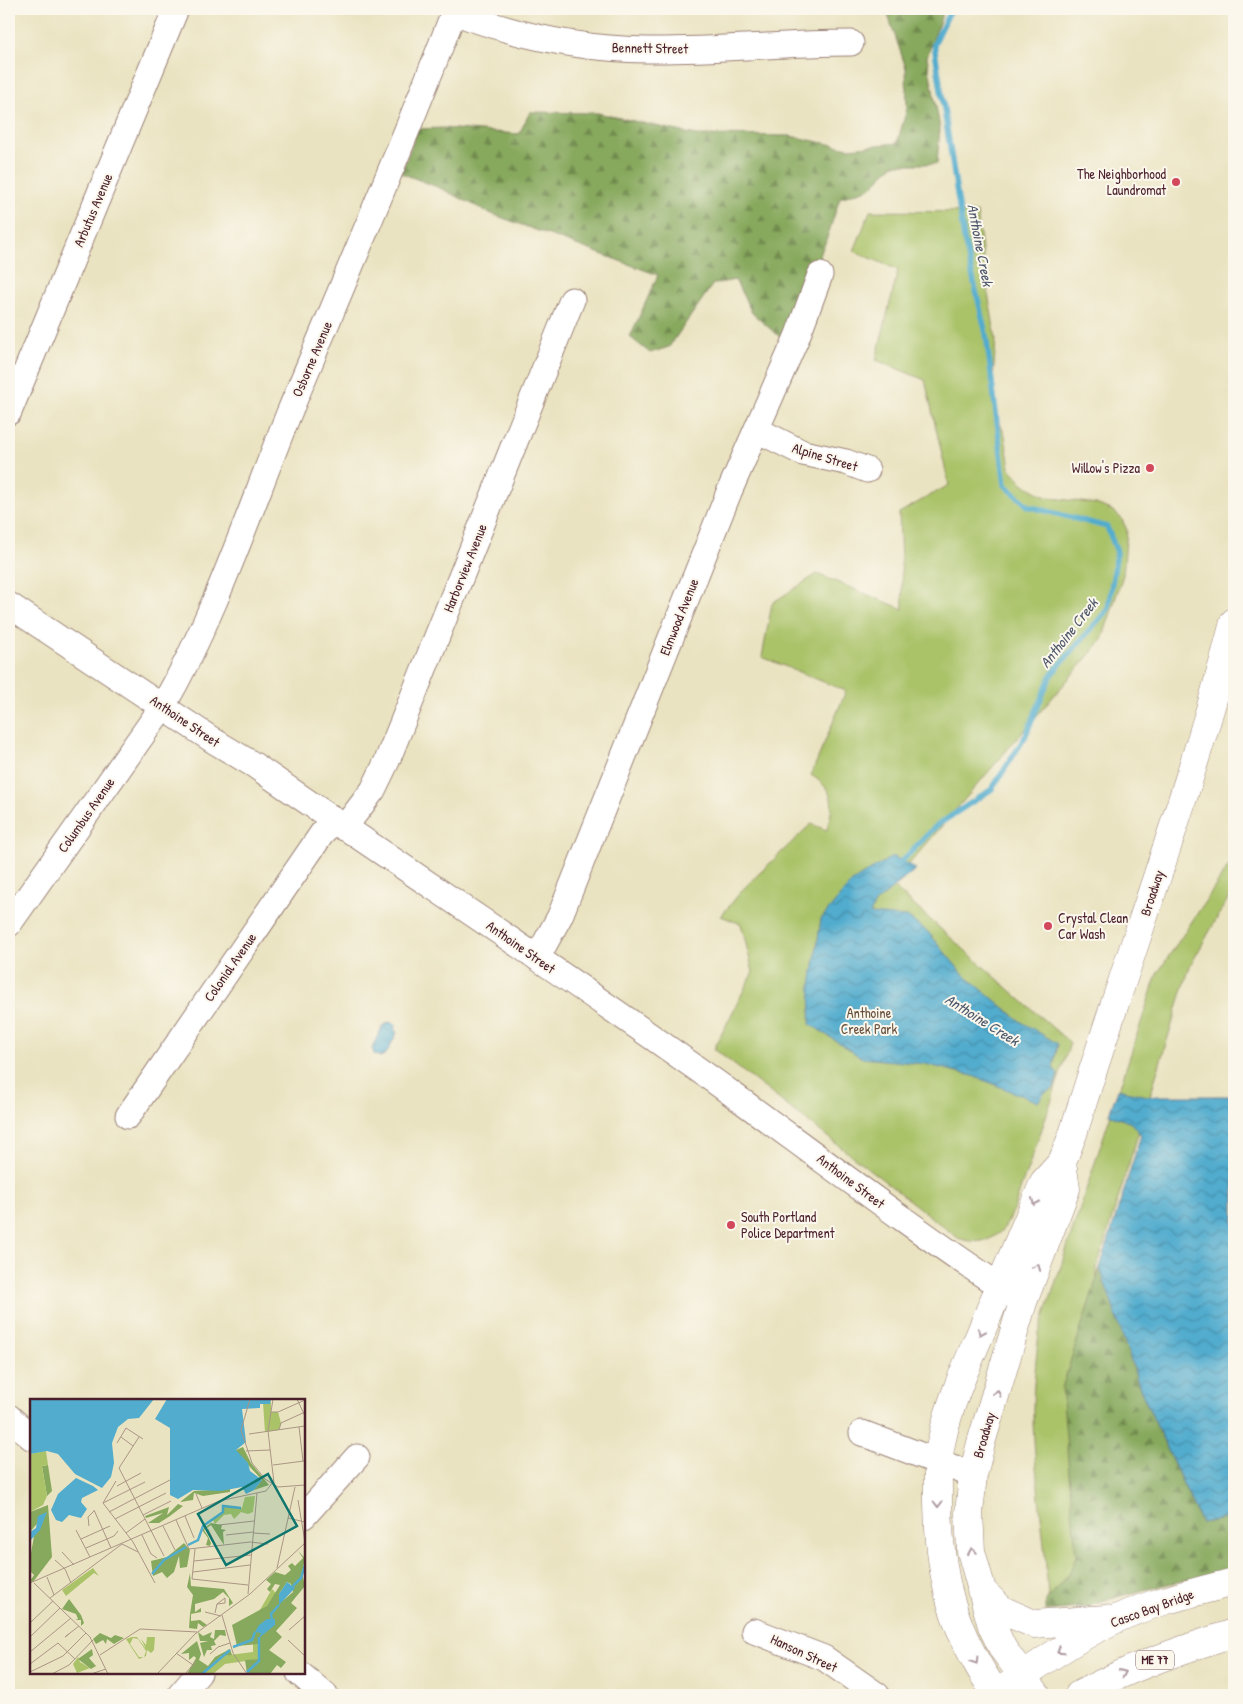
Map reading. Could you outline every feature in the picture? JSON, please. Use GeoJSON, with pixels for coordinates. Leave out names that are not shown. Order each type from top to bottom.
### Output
{"type":"FeatureCollection","features":[{"type":"Feature","properties":{"kind":"main road","name":"Broadway"},"geometry":{"type":"LineString","coordinates":[[1062,1162],[1066,1188],[1023,1302],[973,1476],[969,1513],[971,1551],[981,1590],[1000,1644],[1030,1686],[997,1695],[970,1653],[956,1621],[943,1579],[938,1513],[938,1462],[942,1439],[961,1380],[1044,1182],[1062,1162],[1163,858],[1223,666],[1234,622]]}},
{"type":"Feature","properties":{"kind":"main road","name":"Casco Bay Bridge"},"geometry":{"type":"LineString","coordinates":[[1030,1686],[1070,1644],[1118,1618],[1196,1592],[1234,1582]]}},
{"type":"Feature","properties":{"kind":"main road"},"geometry":{"type":"LineString","coordinates":[[981,1590],[1002,1610],[1034,1624],[1118,1618]]}},
{"type":"Feature","properties":{"kind":"main road","name":"ME 77"},"geometry":{"type":"LineString","coordinates":[[1079,1695],[1122,1673],[1176,1651],[1234,1633]]}},
{"type":"Feature","properties":{"kind":"street","name":"Arbutus Avenue"},"geometry":{"type":"LineString","coordinates":[[9,412],[176,9]]}},
{"type":"Feature","properties":{"kind":"street","name":"Bennett Street"},"geometry":{"type":"LineString","coordinates":[[454,10],[493,27],[602,47],[645,50],[727,49],[805,43],[851,43]]}},
{"type":"Feature","properties":{"kind":"street","name":"Osborne Avenue"},"geometry":{"type":"LineString","coordinates":[[163,706],[180,674],[227,572],[289,414],[359,247],[454,10]]}},
{"type":"Feature","properties":{"kind":"street","name":"Elmwood Avenue"},"geometry":{"type":"LineString","coordinates":[[536,958],[560,916],[730,492],[797,337],[820,275]]}},
{"type":"Feature","properties":{"kind":"street","name":"Harborview Avenue"},"geometry":{"type":"LineString","coordinates":[[338,824],[373,790],[387,761],[572,300]]}},
{"type":"Feature","properties":{"kind":"street","name":"Alpine Street"},"geometry":{"type":"LineString","coordinates":[[757,430],[803,453],[846,462],[867,470]]}},
{"type":"Feature","properties":{"kind":"street","name":"Anthoine Street"},"geometry":{"type":"LineString","coordinates":[[9,605],[163,706],[536,958],[735,1096],[938,1246],[1023,1302]]}},
{"type":"Feature","properties":{"kind":"street","name":"Columbus Avenue"},"geometry":{"type":"LineString","coordinates":[[9,924],[163,706]]}},
{"type":"Feature","properties":{"kind":"street","name":"Colonial Avenue"},"geometry":{"type":"LineString","coordinates":[[128,1116],[338,824]]}},
{"type":"Feature","properties":{"kind":"street"},"geometry":{"type":"LineString","coordinates":[[9,1417],[30,1436]]}},
{"type":"Feature","properties":{"kind":"street"},"geometry":{"type":"LineString","coordinates":[[862,1433],[973,1476]]}},
{"type":"Feature","properties":{"kind":"street"},"geometry":{"type":"LineString","coordinates":[[305,1515],[357,1457]]}},
{"type":"Feature","properties":{"kind":"street","name":"Hanson Street"},"geometry":{"type":"LineString","coordinates":[[754,1630],[824,1658],[877,1695]]}},
{"type":"Feature","properties":{"kind":"street"},"geometry":{"type":"LineString","coordinates":[[180,1695],[198,1674]]}},
{"type":"Feature","properties":{"kind":"street"},"geometry":{"type":"LineString","coordinates":[[300,1674],[324,1695]]}},
{"type":"Feature","properties":{"kind":"green space"},"geometry":{"type":"Polygon","coordinates":[[[886,9],[944,9],[927,57],[940,128],[937,164],[894,164],[870,188],[840,198],[826,241],[782,339],[752,313],[735,280],[713,284],[669,347],[650,353],[630,337],[658,275],[492,214],[440,188],[401,173],[418,129],[443,128],[519,134],[530,112],[598,113],[696,135],[790,136],[849,148],[897,143],[907,109],[906,68],[886,9]]]}},
{"type":"Feature","properties":{"kind":"green space","name":"Anthoine Creek Park"},"geometry":{"type":"Polygon","coordinates":[[[870,211],[977,212],[996,339],[992,392],[996,413],[1005,436],[1010,468],[1022,483],[1046,497],[1096,504],[1113,511],[1121,518],[1127,530],[1123,575],[1102,640],[891,885],[1070,1043],[1012,1213],[998,1234],[982,1241],[958,1238],[714,1049],[753,972],[741,924],[721,916],[744,888],[811,824],[827,830],[831,813],[832,805],[829,793],[811,775],[846,691],[762,657],[772,603],[817,574],[903,609],[899,513],[949,485],[925,380],[876,360],[898,270],[854,251],[870,211]]]}},
{"type":"Feature","properties":{"kind":"green space"},"geometry":{"type":"Polygon","coordinates":[[[1234,858],[1234,888],[1190,966],[1097,1267],[1091,1581],[1048,1600],[1033,1427],[1034,1386],[1039,1333],[1157,974],[1234,858]]]}},
{"type":"Feature","properties":{"kind":"green space"},"geometry":{"type":"Polygon","coordinates":[[[1100,1268],[1141,1391],[1201,1523],[1234,1517],[1234,1568],[1120,1596],[1088,1607],[1046,1611],[1046,1601],[1069,1574],[1076,1557],[1062,1388],[1100,1268]]]}},
{"type":"Feature","properties":{"kind":"water"},"geometry":{"type":"Polygon","coordinates":[[[893,856],[916,869],[875,903],[870,914],[907,917],[928,932],[962,973],[1020,1021],[1058,1044],[1053,1067],[1058,1075],[1054,1088],[1044,1093],[1038,1102],[973,1076],[925,1064],[862,1058],[810,1024],[811,985],[821,919],[852,882],[893,856]]]}},
{"type":"Feature","properties":{"kind":"water"},"geometry":{"type":"Polygon","coordinates":[[[389,1022],[396,1025],[394,1028],[397,1033],[386,1054],[380,1057],[374,1054],[372,1048],[382,1027],[389,1022]]]}},
{"type":"Feature","properties":{"kind":"water"},"geometry":{"type":"Polygon","coordinates":[[[1118,1089],[1147,1096],[1234,1096],[1234,1517],[1201,1523],[1141,1391],[1100,1268],[1141,1135],[1131,1123],[1109,1114],[1118,1089]]]}},
{"type":"Feature","properties":{"kind":"waterway","name":"Anthoine Creek"},"geometry":{"type":"LineString","coordinates":[[898,865],[936,826],[992,789],[1025,737],[1051,675],[1108,609],[1117,552],[1107,527],[1028,506],[1005,485],[986,334],[964,239],[934,44],[951,9]]}},
{"type":"Feature","properties":{"kind":"place","name":"The Neighborhood Laundromat"},"geometry":{"type":"Point","coordinates":[1176,182]}},
{"type":"Feature","properties":{"kind":"place","name":"Willow's Pizza"},"geometry":{"type":"Point","coordinates":[1150,468]}},
{"type":"Feature","properties":{"kind":"place","name":"Crystal Clean Car Wash"},"geometry":{"type":"Point","coordinates":[1048,926]}},
{"type":"Feature","properties":{"kind":"place","name":"South Portland Police Department"},"geometry":{"type":"Point","coordinates":[731,1225]}}]}
